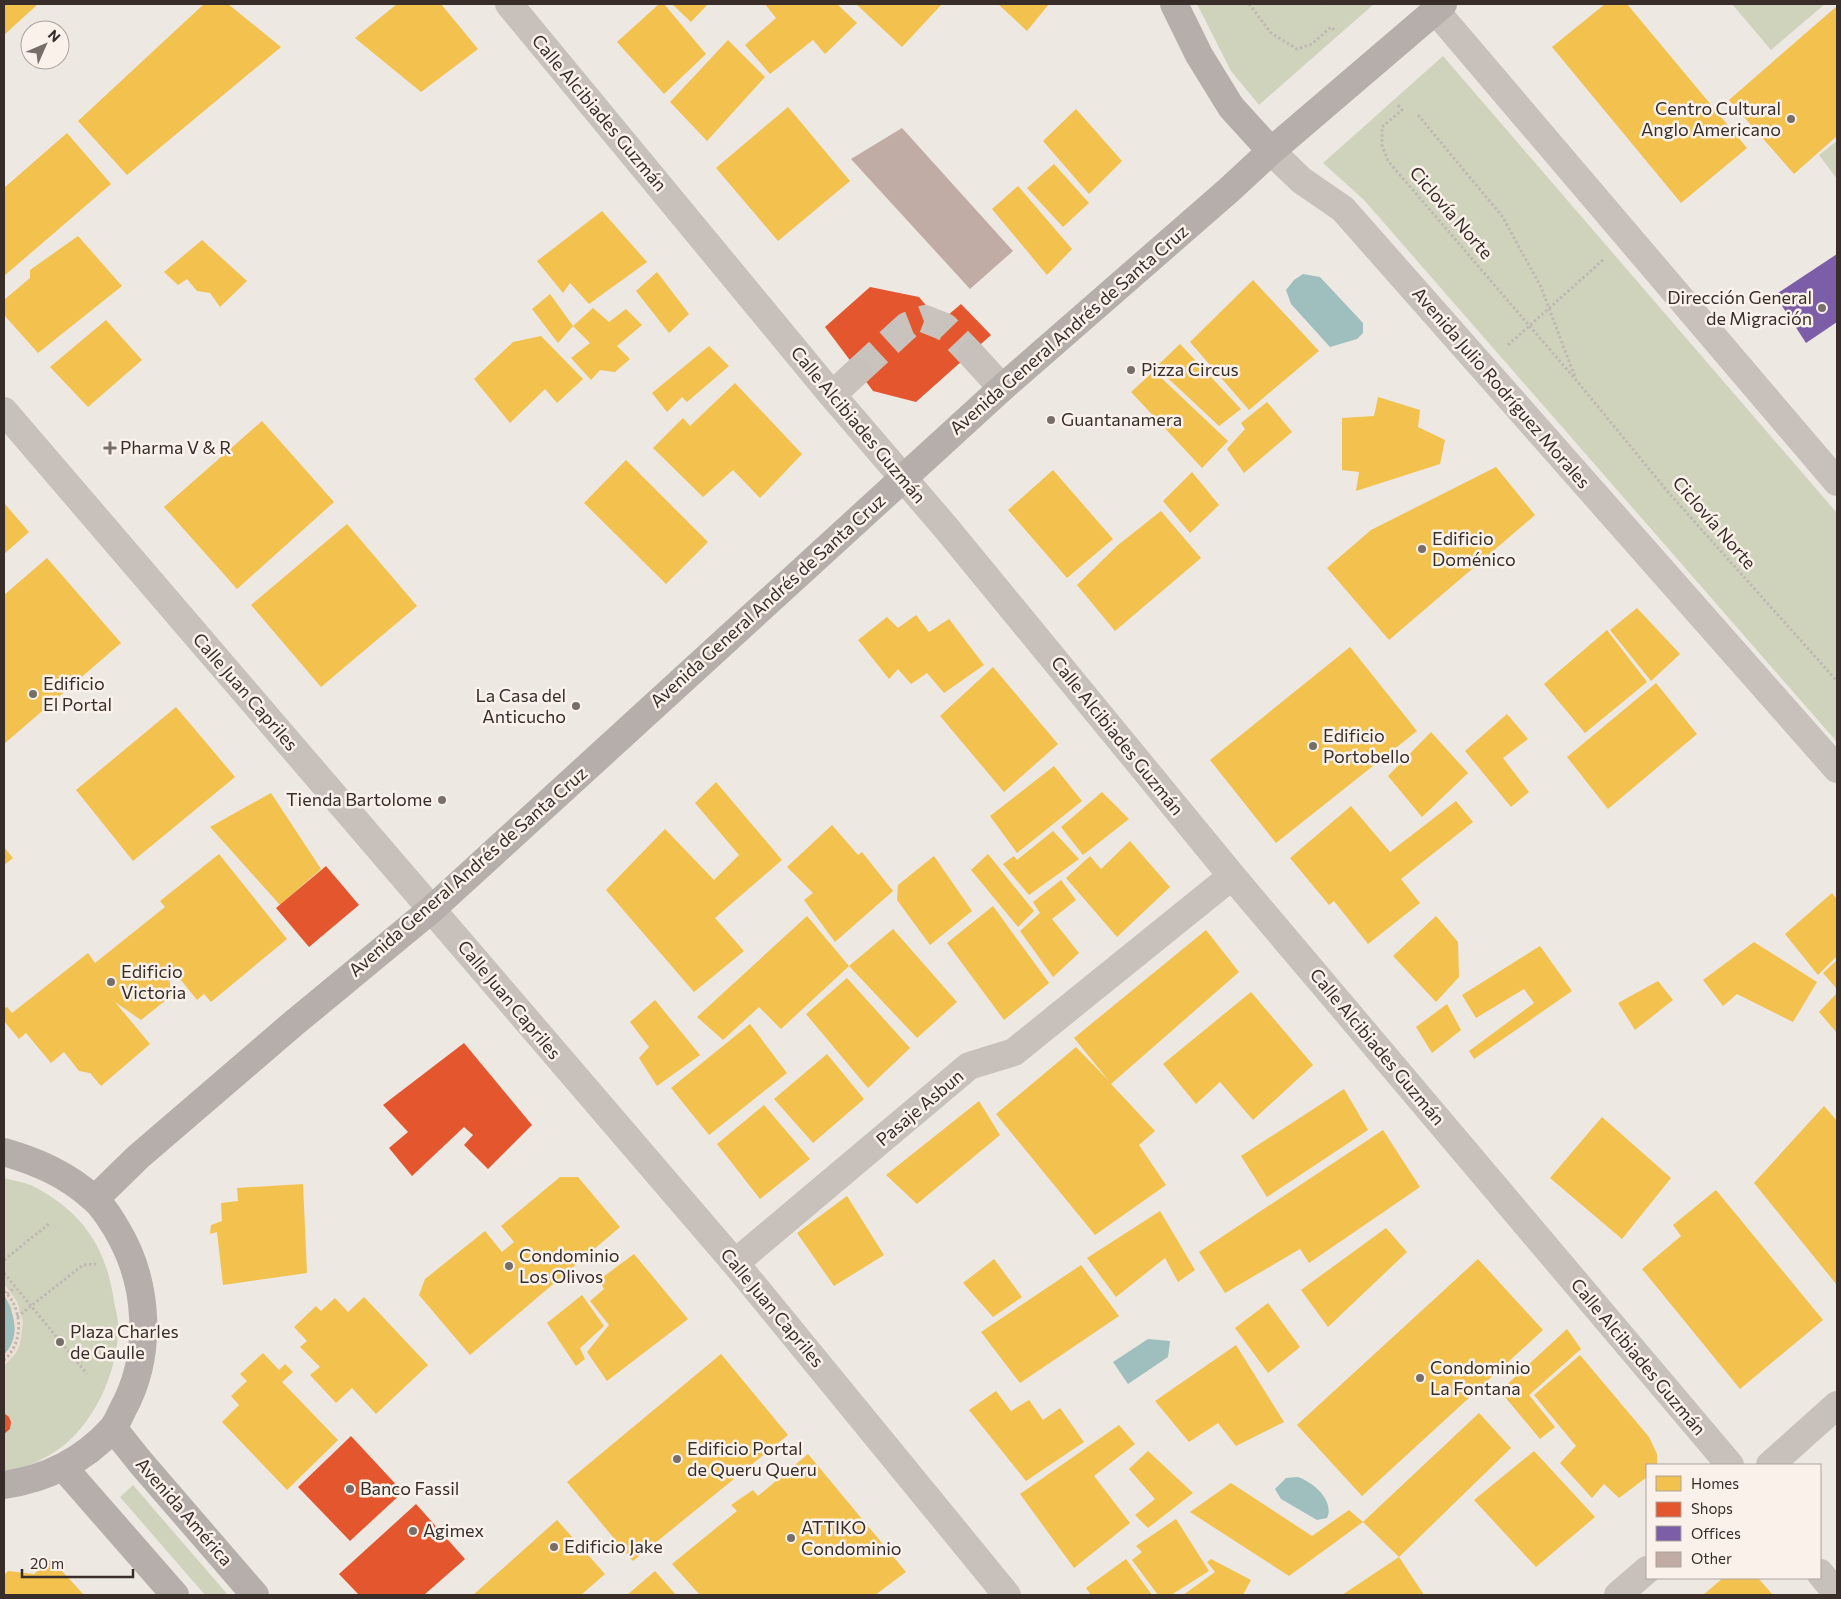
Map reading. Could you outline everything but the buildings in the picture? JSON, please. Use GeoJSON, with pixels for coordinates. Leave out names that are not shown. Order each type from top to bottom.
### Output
{"type":"FeatureCollection","features":[{"type":"Feature","properties":{"kind":"main road","name":"Avenida Julio Rodríguez Morales"},"geometry":{"type":"LineString","coordinates":[[1174,4],[1199,55],[1231,106],[1271,151]]}},
{"type":"Feature","properties":{"kind":"main road","name":"Avenida General Andrés de Santa Cruz"},"geometry":{"type":"LineString","coordinates":[[95,1199],[138,1157],[294,1023],[432,909],[1002,388],[1436,6]]}},
{"type":"Feature","properties":{"kind":"main road"},"geometry":{"type":"LineString","coordinates":[[4,1152],[33,1160],[66,1176],[95,1199],[110,1218],[132,1259],[141,1293],[144,1328],[140,1363],[130,1397],[113,1428],[90,1450],[64,1468],[42,1476],[4,1485]]}},
{"type":"Feature","properties":{"kind":"main road","name":"Avenida América"},"geometry":{"type":"LineString","coordinates":[[113,1428],[255,1595]]}},
{"type":"Feature","properties":{"kind":"main road"},"geometry":{"type":"LineString","coordinates":[[64,1468],[175,1595]]}},
{"type":"Feature","properties":{"kind":"street","name":"Calle Alcibiades Guzmán"},"geometry":{"type":"LineString","coordinates":[[509,4],[832,395],[904,477],[1232,876],[1729,1464]]}},
{"type":"Feature","properties":{"kind":"street"},"geometry":{"type":"LineString","coordinates":[[1436,6],[1837,482]]}},
{"type":"Feature","properties":{"kind":"street","name":"Avenida Julio Rodríguez Morales"},"geometry":{"type":"LineString","coordinates":[[1271,151],[1301,180],[1344,209],[1837,769]]}},
{"type":"Feature","properties":{"kind":"street"},"geometry":{"type":"LineString","coordinates":[[971,354],[1002,388]]}},
{"type":"Feature","properties":{"kind":"street"},"geometry":{"type":"LineString","coordinates":[[832,395],[858,371]]}},
{"type":"Feature","properties":{"kind":"street","name":"Calle Juan Capriles"},"geometry":{"type":"LineString","coordinates":[[4,411],[735,1264],[1007,1595]]}},
{"type":"Feature","properties":{"kind":"street","name":"Pasaje Asbun"},"geometry":{"type":"LineString","coordinates":[[735,1264],[969,1066],[1014,1052],[1232,876]]}},
{"type":"Feature","properties":{"kind":"street"},"geometry":{"type":"LineString","coordinates":[[1771,1464],[1837,1405]]}},
{"type":"Feature","properties":{"kind":"street"},"geometry":{"type":"LineString","coordinates":[[1618,1595],[1646,1571]]}},
{"type":"Feature","properties":{"kind":"street"},"geometry":{"type":"LineString","coordinates":[[1821,1574],[1837,1594]]}},
{"type":"Feature","properties":{"kind":"path"},"geometry":{"type":"LineString","coordinates":[[1249,4],[1272,33],[1298,49],[1312,44],[1331,27],[1335,31]]}},
{"type":"Feature","properties":{"kind":"path","name":"Ciclovía Norte"},"geometry":{"type":"LineString","coordinates":[[1398,105],[1402,110],[1382,127],[1382,145],[1388,161],[1576,380],[1668,492],[1837,681]]}},
{"type":"Feature","properties":{"kind":"path","name":"Ciclovía Norte"},"geometry":{"type":"LineString","coordinates":[[1418,115],[1502,216],[1541,287],[1576,380]]}},
{"type":"Feature","properties":{"kind":"path"},"geometry":{"type":"LineString","coordinates":[[1505,348],[1605,258]]}},
{"type":"Feature","properties":{"kind":"path"},"geometry":{"type":"LineString","coordinates":[[4,1260],[50,1224]]}},
{"type":"Feature","properties":{"kind":"path"},"geometry":{"type":"LineString","coordinates":[[17,1317],[83,1265],[97,1264]]}},
{"type":"Feature","properties":{"kind":"path"},"geometry":{"type":"LineString","coordinates":[[4,1273],[87,1374]]}},
{"type":"Feature","properties":{"kind":"path"},"geometry":{"type":"LineString","coordinates":[[7,1294],[15,1286]]}},
{"type":"Feature","properties":{"kind":"path"},"geometry":{"type":"LineString","coordinates":[[4,1290],[16,1309],[19,1325],[16,1342],[8,1357],[4,1360]]}},
{"type":"Feature","properties":{"kind":"green space"},"geometry":{"type":"Polygon","coordinates":[[[1197,4],[1374,4],[1259,105],[1231,71],[1197,4]]]}},
{"type":"Feature","properties":{"kind":"green space"},"geometry":{"type":"Polygon","coordinates":[[[1732,4],[1825,4],[1771,50],[1732,4]]]}},
{"type":"Feature","properties":{"kind":"green space"},"geometry":{"type":"Polygon","coordinates":[[[1443,56],[1837,513],[1837,742],[1364,200],[1323,163],[1443,56]]]}},
{"type":"Feature","properties":{"kind":"green space"},"geometry":{"type":"Polygon","coordinates":[[[1837,141],[1837,179],[1819,155],[1837,141]]]}},
{"type":"Feature","properties":{"kind":"green space","name":"Plaza Charles de Gaulle"},"geometry":{"type":"Polygon","coordinates":[[[4,1178],[30,1185],[50,1196],[64,1206],[87,1230],[96,1244],[109,1276],[118,1322],[118,1340],[110,1376],[93,1411],[82,1426],[70,1440],[50,1455],[30,1465],[4,1474],[4,1178]]]}},
{"type":"Feature","properties":{"kind":"green space"},"geometry":{"type":"Polygon","coordinates":[[[133,1485],[228,1595],[205,1595],[120,1497],[133,1485]]]}},
{"type":"Feature","properties":{"kind":"shaded area"},"geometry":{"type":"Polygon","coordinates":[[[4,1284],[17,1301],[23,1322],[20,1344],[16,1353],[4,1366],[4,1355],[12,1308],[4,1295],[4,1284]]]}},
{"type":"Feature","properties":{"kind":"water"},"geometry":{"type":"Polygon","coordinates":[[[1303,274],[1320,277],[1363,323],[1363,333],[1357,339],[1330,347],[1291,304],[1286,290],[1294,280],[1303,274]]]}},
{"type":"Feature","properties":{"kind":"water"},"geometry":{"type":"Polygon","coordinates":[[[4,1295],[15,1325],[13,1341],[4,1355],[4,1295]]]}},
{"type":"Feature","properties":{"kind":"water"},"geometry":{"type":"Polygon","coordinates":[[[1148,1339],[1170,1341],[1168,1357],[1128,1384],[1113,1362],[1148,1339]]]}},
{"type":"Feature","properties":{"kind":"water"},"geometry":{"type":"Polygon","coordinates":[[[1298,1477],[1310,1483],[1321,1493],[1328,1505],[1329,1512],[1327,1518],[1317,1520],[1281,1499],[1275,1489],[1286,1478],[1298,1477]]]}},
{"type":"Feature","properties":{"kind":"tunnel"},"geometry":{"type":"LineString","coordinates":[[858,371],[907,326],[925,319],[945,327],[971,354]]}},
{"type":"Feature","properties":{"kind":"place","name":"Centro Cultural Anglo Americano"},"geometry":{"type":"Point","coordinates":[1791,119]}},
{"type":"Feature","properties":{"kind":"place","name":"Dirección General de Migración"},"geometry":{"type":"Point","coordinates":[1822,308]}},
{"type":"Feature","properties":{"kind":"place","name":"Pizza Circus"},"geometry":{"type":"Point","coordinates":[1131,370]}},
{"type":"Feature","properties":{"kind":"place","name":"Guantanamera"},"geometry":{"type":"Point","coordinates":[1051,420]}},
{"type":"Feature","properties":{"kind":"place","name":"Pharma V & R"},"geometry":{"type":"Point","coordinates":[110,448]}},
{"type":"Feature","properties":{"kind":"place","name":"Edificio Doménico"},"geometry":{"type":"Point","coordinates":[1422,549]}},
{"type":"Feature","properties":{"kind":"place","name":"Edificio El Portal"},"geometry":{"type":"Point","coordinates":[33,694]}},
{"type":"Feature","properties":{"kind":"place","name":"La Casa del Anticucho"},"geometry":{"type":"Point","coordinates":[576,706]}},
{"type":"Feature","properties":{"kind":"place","name":"Edificio Portobello"},"geometry":{"type":"Point","coordinates":[1313,746]}},
{"type":"Feature","properties":{"kind":"place","name":"Tienda Bartolome"},"geometry":{"type":"Point","coordinates":[442,800]}},
{"type":"Feature","properties":{"kind":"place","name":"Edificio Victoria"},"geometry":{"type":"Point","coordinates":[111,982]}},
{"type":"Feature","properties":{"kind":"place","name":"Condominio Los Olivos"},"geometry":{"type":"Point","coordinates":[509,1266]}},
{"type":"Feature","properties":{"kind":"place","name":"Plaza Charles de Gaulle"},"geometry":{"type":"Point","coordinates":[60,1342]}},
{"type":"Feature","properties":{"kind":"place","name":"Condominio La Fontana"},"geometry":{"type":"Point","coordinates":[1420,1378]}},
{"type":"Feature","properties":{"kind":"place","name":"Edificio Portal de Queru Queru"},"geometry":{"type":"Point","coordinates":[677,1459]}},
{"type":"Feature","properties":{"kind":"place","name":"Banco Fassil"},"geometry":{"type":"Point","coordinates":[350,1489]}},
{"type":"Feature","properties":{"kind":"place","name":"Agimex"},"geometry":{"type":"Point","coordinates":[413,1531]}},
{"type":"Feature","properties":{"kind":"place","name":"ATTIKO Condominio"},"geometry":{"type":"Point","coordinates":[791,1538]}},
{"type":"Feature","properties":{"kind":"place","name":"Edificio Jake"},"geometry":{"type":"Point","coordinates":[554,1547]}}]}
